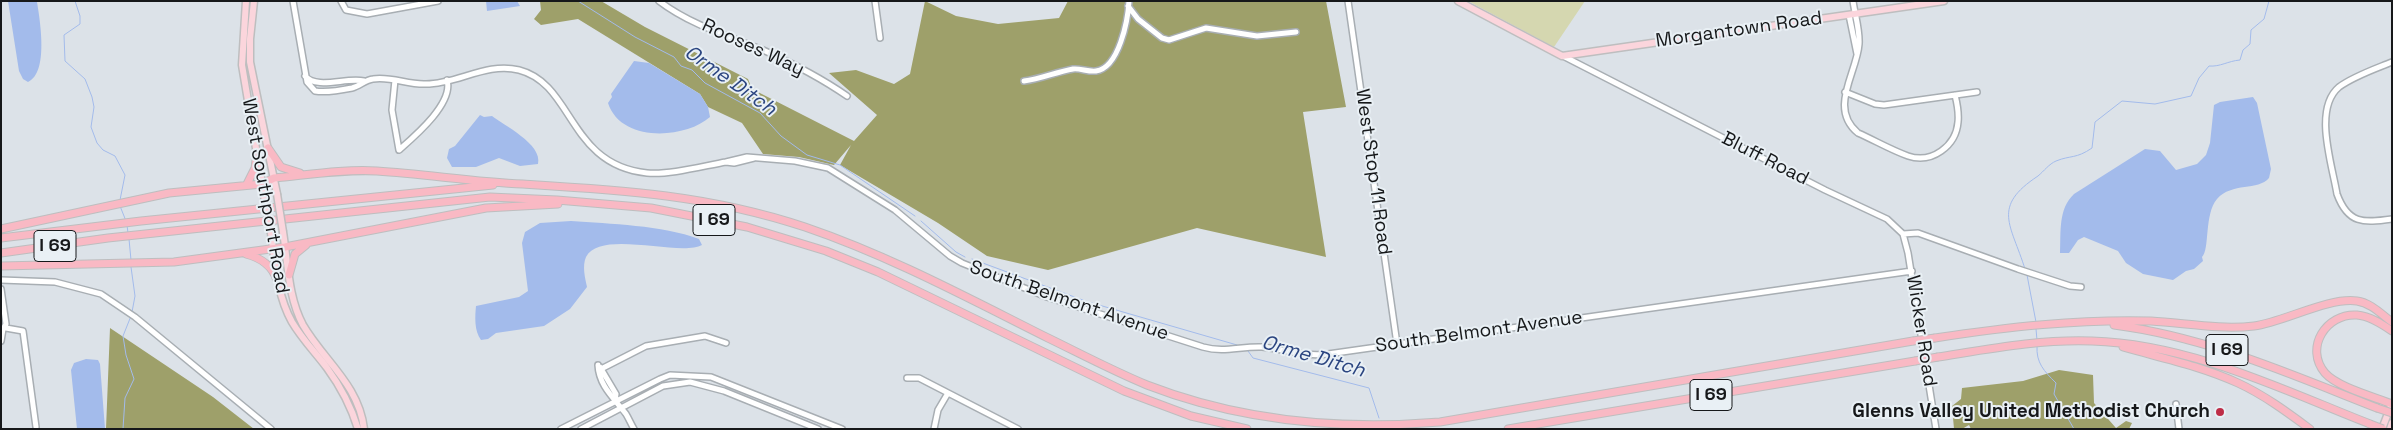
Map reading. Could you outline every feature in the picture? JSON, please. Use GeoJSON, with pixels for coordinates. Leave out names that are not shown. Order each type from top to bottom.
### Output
{"type":"FeatureCollection","features":[{"type":"Feature","properties":{"kind":"highway"},"geometry":{"type":"LineString","coordinates":[[268,148],[282,166],[294,172],[313,175]]}},
{"type":"Feature","properties":{"kind":"highway"},"geometry":{"type":"LineString","coordinates":[[247,184],[256,168],[257,154]]}},
{"type":"Feature","properties":{"kind":"highway"},"geometry":{"type":"LineString","coordinates":[[1,229],[169,193],[262,184],[274,178],[374,171],[520,184]]}},
{"type":"Feature","properties":{"kind":"highway","name":"I 69"},"geometry":{"type":"LineString","coordinates":[[1,238],[438,189],[520,184],[648,192],[738,209],[804,227],[894,262],[1138,381],[1219,408],[1259,418],[1360,426],[1425,424],[1913,341],[2068,322],[2128,327],[2185,337],[2246,357],[2392,414]]}},
{"type":"Feature","properties":{"kind":"highway","name":"I 69"},"geometry":{"type":"LineString","coordinates":[[1,253],[108,238],[490,197],[651,208],[703,217],[768,233],[826,251],[878,272],[1124,391],[1191,416],[1247,429]]}},
{"type":"Feature","properties":{"kind":"highway"},"geometry":{"type":"LineString","coordinates":[[1,266],[147,264],[273,249],[486,208],[590,203]]}},
{"type":"Feature","properties":{"kind":"highway"},"geometry":{"type":"LineString","coordinates":[[289,276],[295,254],[303,246],[315,241]]}},
{"type":"Feature","properties":{"kind":"highway"},"geometry":{"type":"LineString","coordinates":[[236,253],[252,256],[264,262],[272,269],[277,280]]}},
{"type":"Feature","properties":{"kind":"highway"},"geometry":{"type":"LineString","coordinates":[[2068,322],[2150,321],[2219,326],[2254,326],[2348,301],[2368,304],[2392,322]]}},
{"type":"Feature","properties":{"kind":"highway"},"geometry":{"type":"LineString","coordinates":[[2392,331],[2365,316],[2347,315],[2330,322],[2323,329],[2317,349],[2318,358],[2326,374],[2332,379],[2392,404]]}},
{"type":"Feature","properties":{"kind":"highway","name":"I 69"},"geometry":{"type":"LineString","coordinates":[[1508,429],[1938,357],[2016,345],[2057,342],[2103,342],[2144,346],[2199,359],[2382,429]]}},
{"type":"Feature","properties":{"kind":"highway"},"geometry":{"type":"LineString","coordinates":[[2103,342],[2179,361],[2239,384],[2274,404],[2310,429]]}},
{"type":"Feature","properties":{"kind":"main road","name":"West Southport Road"},"geometry":{"type":"LineString","coordinates":[[246,1],[242,65],[277,280],[282,299],[291,320],[342,390],[352,408],[358,429]]}},
{"type":"Feature","properties":{"kind":"main road","name":"West Southport Road"},"geometry":{"type":"LineString","coordinates":[[254,1],[250,39],[250,62],[274,178],[293,301],[304,325],[355,396],[361,409],[364,429]]}},
{"type":"Feature","properties":{"kind":"main road","name":"Bluff Road"},"geometry":{"type":"LineString","coordinates":[[1458,1],[1562,56]]}},
{"type":"Feature","properties":{"kind":"main road","name":"Morgantown Road"},"geometry":{"type":"LineString","coordinates":[[1562,56],[1912,4],[1944,1]]}},
{"type":"Feature","properties":{"kind":"main road"},"geometry":{"type":"LineString","coordinates":[[2382,429],[2392,404]]}},
{"type":"Feature","properties":{"kind":"main road"},"geometry":{"type":"LineString","coordinates":[[2390,429],[2392,423]]}},
{"type":"Feature","properties":{"kind":"street"},"geometry":{"type":"LineString","coordinates":[[293,1],[305,76],[309,88],[318,92],[354,87],[364,81]]}},
{"type":"Feature","properties":{"kind":"street"},"geometry":{"type":"LineString","coordinates":[[341,1],[346,10],[367,14],[438,1]]}},
{"type":"Feature","properties":{"kind":"street","name":"Rooses Way"},"geometry":{"type":"LineString","coordinates":[[659,1],[668,8],[712,30],[765,51],[827,82],[847,96]]}},
{"type":"Feature","properties":{"kind":"street"},"geometry":{"type":"LineString","coordinates":[[875,1],[880,38]]}},
{"type":"Feature","properties":{"kind":"street","name":"West Stop 11 Road"},"geometry":{"type":"LineString","coordinates":[[1348,1],[1397,344]]}},
{"type":"Feature","properties":{"kind":"street"},"geometry":{"type":"LineString","coordinates":[[1853,1],[1852,14],[1859,43],[1844,92],[1848,122],[1858,133],[1908,156],[1920,158],[1933,156],[1948,146],[1956,132],[1958,116],[1955,95]]}},
{"type":"Feature","properties":{"kind":"street"},"geometry":{"type":"LineString","coordinates":[[1129,4],[1138,19],[1162,38],[1169,40],[1206,28],[1257,36],[1296,32]]}},
{"type":"Feature","properties":{"kind":"street"},"geometry":{"type":"LineString","coordinates":[[1024,81],[1075,69],[1096,71],[1102,68],[1116,52],[1122,39],[1129,4]]}},
{"type":"Feature","properties":{"kind":"street","name":"Bluff Road"},"geometry":{"type":"LineString","coordinates":[[1562,56],[1825,190],[1887,219],[1903,234]]}},
{"type":"Feature","properties":{"kind":"street"},"geometry":{"type":"LineString","coordinates":[[2392,62],[2340,86],[2330,98],[2325,113],[2337,194],[2342,205],[2349,215],[2360,221],[2373,222],[2392,219]]}},
{"type":"Feature","properties":{"kind":"street","name":"South Belmont Avenue"},"geometry":{"type":"LineString","coordinates":[[364,81],[384,78],[427,84],[502,68],[518,70],[538,78],[549,87],[579,133],[592,148],[610,161],[632,169],[656,172],[724,163],[734,164],[754,158],[787,160],[820,166],[835,171],[878,198],[962,263],[1047,297],[1194,344],[1220,350],[1262,348],[1312,355],[1912,271]]}},
{"type":"Feature","properties":{"kind":"street"},"geometry":{"type":"LineString","coordinates":[[305,76],[317,83],[353,78],[364,81]]}},
{"type":"Feature","properties":{"kind":"street"},"geometry":{"type":"LineString","coordinates":[[395,80],[392,110],[400,150],[433,115],[448,94],[450,88],[447,80]]}},
{"type":"Feature","properties":{"kind":"street"},"geometry":{"type":"LineString","coordinates":[[1844,92],[1875,104],[1884,105],[1977,92]]}},
{"type":"Feature","properties":{"kind":"street"},"geometry":{"type":"LineString","coordinates":[[1903,234],[1918,233],[2018,269],[2081,287]]}},
{"type":"Feature","properties":{"kind":"street","name":"Wicker Road"},"geometry":{"type":"LineString","coordinates":[[1903,234],[1912,271],[1936,429]]}},
{"type":"Feature","properties":{"kind":"street"},"geometry":{"type":"LineString","coordinates":[[1,280],[71,284],[101,294],[112,300],[271,429]]}},
{"type":"Feature","properties":{"kind":"street"},"geometry":{"type":"LineString","coordinates":[[1,289],[3,329],[1,341]]}},
{"type":"Feature","properties":{"kind":"street"},"geometry":{"type":"LineString","coordinates":[[3,329],[23,331],[37,428]]}},
{"type":"Feature","properties":{"kind":"street"},"geometry":{"type":"LineString","coordinates":[[634,429],[615,401],[616,394],[600,367],[640,347],[705,336],[726,342]]}},
{"type":"Feature","properties":{"kind":"street"},"geometry":{"type":"LineString","coordinates":[[561,429],[670,375],[711,377],[842,429]]}},
{"type":"Feature","properties":{"kind":"street"},"geometry":{"type":"LineString","coordinates":[[907,378],[919,378],[1018,429]]}},
{"type":"Feature","properties":{"kind":"street"},"geometry":{"type":"LineString","coordinates":[[581,429],[663,386],[690,382],[724,391],[818,429]]}},
{"type":"Feature","properties":{"kind":"street"},"geometry":{"type":"LineString","coordinates":[[934,429],[938,410],[948,393]]}},
{"type":"Feature","properties":{"kind":"street"},"geometry":{"type":"LineString","coordinates":[[2176,404],[2179,429]]}},
{"type":"Feature","properties":{"kind":"green space"},"geometry":{"type":"Polygon","coordinates":[[[540,1],[601,1],[645,27],[748,79],[752,89],[854,141],[877,115],[829,73],[856,70],[894,84],[910,74],[925,1],[956,16],[998,24],[1059,18],[1068,1],[1326,1],[1346,107],[1303,112],[1326,257],[1197,228],[1048,270],[987,256],[938,223],[840,165],[851,145],[834,165],[799,157],[763,154],[742,123],[708,107],[700,94],[578,19],[541,25],[534,19],[541,10],[540,1]]]}},
{"type":"Feature","properties":{"kind":"green space"},"geometry":{"type":"Polygon","coordinates":[[[1468,1],[1585,1],[1554,47],[1468,1]]]}},
{"type":"Feature","properties":{"kind":"green space"},"geometry":{"type":"Polygon","coordinates":[[[110,328],[213,397],[254,429],[106,429],[110,328]]]}},
{"type":"Feature","properties":{"kind":"green space"},"geometry":{"type":"Polygon","coordinates":[[[2059,370],[2093,375],[2094,403],[2116,428],[2126,421],[2132,423],[2129,429],[1971,429],[1969,425],[1962,429],[1954,429],[1952,406],[1961,399],[1962,388],[2023,381],[2059,370]]]}},
{"type":"Feature","properties":{"kind":"water"},"geometry":{"type":"Polygon","coordinates":[[[8,1],[37,2],[41,33],[41,57],[35,77],[28,82],[23,79],[19,71],[8,1]]]}},
{"type":"Feature","properties":{"kind":"water"},"geometry":{"type":"Polygon","coordinates":[[[486,1],[517,1],[520,6],[487,11],[486,1]]]}},
{"type":"Feature","properties":{"kind":"water"},"geometry":{"type":"Polygon","coordinates":[[[634,61],[649,63],[700,94],[708,107],[710,117],[685,130],[670,133],[639,131],[626,125],[615,116],[608,103],[612,97],[611,94],[634,61]]]}},
{"type":"Feature","properties":{"kind":"water"},"geometry":{"type":"Polygon","coordinates":[[[2253,97],[2257,103],[2271,169],[2269,178],[2258,184],[2230,190],[2217,199],[2210,213],[2206,247],[2202,257],[2203,261],[2194,269],[2186,271],[2173,280],[2143,274],[2126,263],[2118,251],[2084,237],[2078,240],[2069,253],[2060,253],[2063,214],[2065,207],[2074,194],[2145,149],[2160,151],[2176,170],[2197,164],[2206,155],[2210,143],[2214,105],[2220,102],[2253,97]]]}},
{"type":"Feature","properties":{"kind":"water"},"geometry":{"type":"Polygon","coordinates":[[[480,115],[484,117],[492,116],[529,142],[538,157],[538,164],[520,166],[499,158],[476,167],[452,167],[447,158],[449,149],[455,146],[480,115]]]}},
{"type":"Feature","properties":{"kind":"water"},"geometry":{"type":"Polygon","coordinates":[[[571,221],[636,226],[669,231],[699,239],[702,245],[691,248],[677,248],[623,244],[607,245],[594,249],[586,257],[584,264],[587,287],[570,309],[544,326],[496,333],[488,339],[481,340],[476,328],[476,306],[519,297],[528,291],[522,243],[525,232],[540,223],[571,221]]]}},
{"type":"Feature","properties":{"kind":"water"},"geometry":{"type":"Polygon","coordinates":[[[86,359],[98,360],[100,364],[105,429],[77,429],[71,370],[74,363],[86,359]]]}},
{"type":"Feature","properties":{"kind":"waterway"},"geometry":{"type":"LineString","coordinates":[[75,1],[80,16],[80,24],[64,35],[65,61],[85,79],[94,107],[91,127],[97,143],[103,150],[115,156],[125,175],[120,200]]}},
{"type":"Feature","properties":{"kind":"waterway","name":"Orme Ditch"},"geometry":{"type":"LineString","coordinates":[[578,1],[635,37],[674,57],[681,66],[692,70],[705,83],[760,113],[781,136],[807,155],[840,165],[915,216]]}},
{"type":"Feature","properties":{"kind":"waterway"},"geometry":{"type":"LineString","coordinates":[[2025,269],[2009,217],[2014,197],[2023,187],[2053,162],[2082,154],[2092,148],[2095,122],[2122,101],[2155,104],[2191,96],[2199,78],[2209,66],[2217,66],[2240,60],[2243,50],[2250,44],[2251,30],[2264,19],[2269,1]]}},
{"type":"Feature","properties":{"kind":"waterway"},"geometry":{"type":"LineString","coordinates":[[120,206],[126,221]]}},
{"type":"Feature","properties":{"kind":"waterway","name":"Orme Ditch"},"geometry":{"type":"LineString","coordinates":[[921,221],[956,252],[965,257]]}},
{"type":"Feature","properties":{"kind":"waterway"},"geometry":{"type":"LineString","coordinates":[[127,225],[128,233]]}},
{"type":"Feature","properties":{"kind":"waterway"},"geometry":{"type":"LineString","coordinates":[[129,239],[131,260]]}},
{"type":"Feature","properties":{"kind":"waterway","name":"Orme Ditch"},"geometry":{"type":"LineString","coordinates":[[972,259],[1088,302]]}},
{"type":"Feature","properties":{"kind":"waterway"},"geometry":{"type":"LineString","coordinates":[[131,267],[135,296],[132,312]]}},
{"type":"Feature","properties":{"kind":"waterway"},"geometry":{"type":"LineString","coordinates":[[2027,275],[2036,322]]}},
{"type":"Feature","properties":{"kind":"waterway","name":"Orme Ditch"},"geometry":{"type":"LineString","coordinates":[[1092,303],[1237,345]]}},
{"type":"Feature","properties":{"kind":"waterway"},"geometry":{"type":"LineString","coordinates":[[123,429],[125,398],[134,379],[126,355],[123,336],[131,316]]}},
{"type":"Feature","properties":{"kind":"waterway"},"geometry":{"type":"LineString","coordinates":[[2036,329],[2037,340]]}},
{"type":"Feature","properties":{"kind":"waterway"},"geometry":{"type":"LineString","coordinates":[[2037,346],[2039,362],[2044,371],[2056,383],[2054,394],[2074,429]]}},
{"type":"Feature","properties":{"kind":"waterway","name":"Orme Ditch"},"geometry":{"type":"LineString","coordinates":[[1248,351],[1253,358],[1369,388],[1379,418]]}},
{"type":"Feature","properties":{"kind":"place","name":"Glenns Valley United Methodist Church"},"geometry":{"type":"Point","coordinates":[2220,412]}}]}
